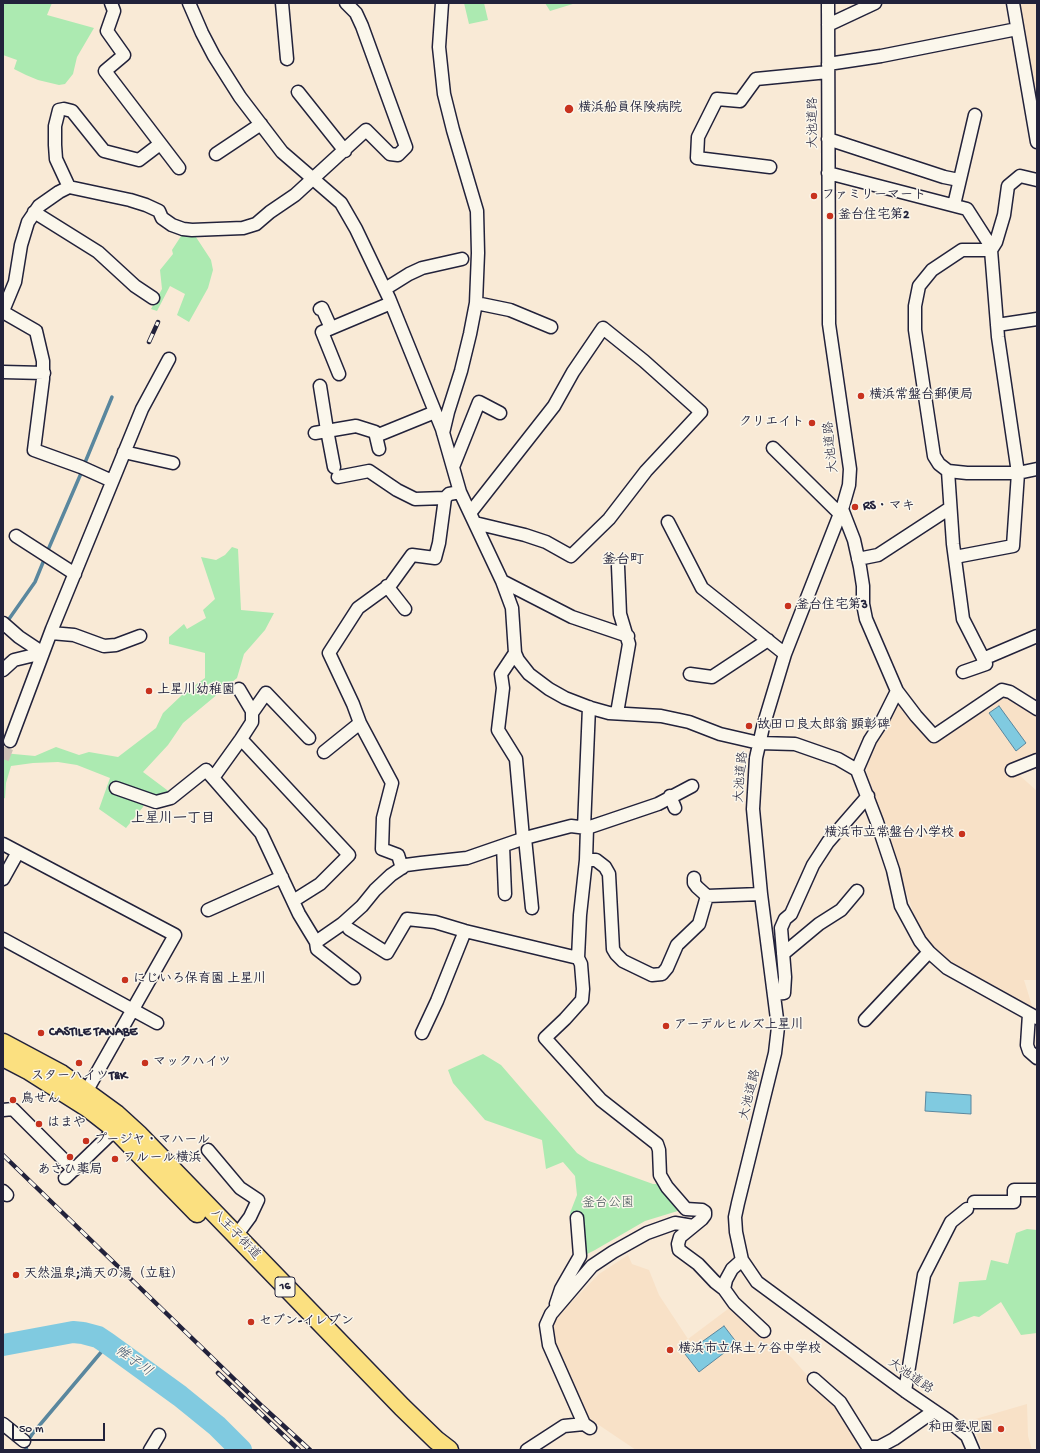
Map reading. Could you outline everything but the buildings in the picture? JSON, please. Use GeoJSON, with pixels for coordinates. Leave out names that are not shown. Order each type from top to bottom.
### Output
{"type":"FeatureCollection","features":[{"type":"Feature","properties":{"kind":"highway","name":"八王子街道"},"geometry":{"type":"LineString","coordinates":[[3,1043],[61,1074],[86,1092],[120,1125],[428,1450]]}},
{"type":"Feature","properties":{"kind":"highway","name":"八王子街道"},"geometry":{"type":"LineString","coordinates":[[3,1057],[28,1070],[81,1104],[120,1125],[161,1157],[402,1407],[436,1440],[449,1450]]}},
{"type":"Feature","properties":{"kind":"street"},"geometry":{"type":"LineString","coordinates":[[111,3],[114,11],[107,31],[124,54],[105,71],[179,168]]}},
{"type":"Feature","properties":{"kind":"street"},"geometry":{"type":"LineString","coordinates":[[188,3],[214,56],[240,97],[282,152],[341,204],[356,229],[385,289],[435,412],[443,433],[460,492],[502,581],[512,608],[515,653],[518,660],[529,674],[544,687],[566,698],[609,713],[662,716],[689,722],[720,734],[759,743],[795,744],[838,759],[857,770],[868,796],[893,870],[901,906],[920,942],[947,968],[1033,1016],[1027,1045],[1029,1051],[1037,1058]]}},
{"type":"Feature","properties":{"kind":"street"},"geometry":{"type":"LineString","coordinates":[[282,3],[288,60]]}},
{"type":"Feature","properties":{"kind":"street"},"geometry":{"type":"LineString","coordinates":[[112,482],[81,467],[34,450],[44,373],[43,361],[36,331],[3,312],[14,282],[19,255],[28,222],[39,206],[59,192],[69,188],[130,200],[146,205],[159,211],[162,218],[172,225],[183,229],[243,228],[256,224],[270,212],[295,195],[345,151],[366,130],[390,154],[398,155],[406,147],[362,26],[356,13],[346,3]]}},
{"type":"Feature","properties":{"kind":"street"},"geometry":{"type":"LineString","coordinates":[[442,3],[439,46],[444,94],[477,211],[478,253],[476,303],[470,334],[443,433]]}},
{"type":"Feature","properties":{"kind":"street","name":"大池道路"},"geometry":{"type":"LineString","coordinates":[[828,3],[829,324],[850,469],[849,485],[841,511],[785,654],[756,758],[753,809],[761,894],[778,1027],[775,1053],[735,1217],[736,1232],[742,1260],[757,1282],[967,1436],[973,1450]]}},
{"type":"Feature","properties":{"kind":"street"},"geometry":{"type":"LineString","coordinates":[[828,25],[875,3]]}},
{"type":"Feature","properties":{"kind":"street"},"geometry":{"type":"LineString","coordinates":[[1013,3],[1037,142]]}},
{"type":"Feature","properties":{"kind":"street"},"geometry":{"type":"LineString","coordinates":[[770,166],[697,158],[698,136],[717,99],[740,101],[756,79],[828,68],[881,56],[1017,30]]}},
{"type":"Feature","properties":{"kind":"street"},"geometry":{"type":"LineString","coordinates":[[298,92],[345,151]]}},
{"type":"Feature","properties":{"kind":"street"},"geometry":{"type":"LineString","coordinates":[[69,188],[56,159],[54,145],[55,126],[59,110],[64,109],[72,111],[104,151],[139,160],[160,144]]}},
{"type":"Feature","properties":{"kind":"street"},"geometry":{"type":"LineString","coordinates":[[954,205],[975,115]]}},
{"type":"Feature","properties":{"kind":"street"},"geometry":{"type":"LineString","coordinates":[[216,154],[261,124]]}},
{"type":"Feature","properties":{"kind":"street"},"geometry":{"type":"LineString","coordinates":[[828,139],[944,177],[960,180]]}},
{"type":"Feature","properties":{"kind":"street"},"geometry":{"type":"LineString","coordinates":[[828,173],[967,209],[991,249],[997,325],[1018,473],[1013,546],[955,557]]}},
{"type":"Feature","properties":{"kind":"street"},"geometry":{"type":"LineString","coordinates":[[991,249],[996,242],[1004,215],[1008,186],[1020,176],[1037,180]]}},
{"type":"Feature","properties":{"kind":"street"},"geometry":{"type":"LineString","coordinates":[[34,212],[98,252],[135,286],[153,298]]}},
{"type":"Feature","properties":{"kind":"street"},"geometry":{"type":"LineString","coordinates":[[991,249],[962,250],[932,270],[919,286],[915,306],[915,330],[934,456],[939,464],[948,471],[967,474],[1018,473],[1037,469]]}},
{"type":"Feature","properties":{"kind":"street"},"geometry":{"type":"LineString","coordinates":[[385,289],[422,268],[462,258]]}},
{"type":"Feature","properties":{"kind":"street"},"geometry":{"type":"LineString","coordinates":[[339,374],[322,332],[391,303]]}},
{"type":"Feature","properties":{"kind":"street"},"geometry":{"type":"LineString","coordinates":[[476,303],[510,310],[551,327]]}},
{"type":"Feature","properties":{"kind":"street"},"geometry":{"type":"LineString","coordinates":[[320,309],[322,308],[331,328]]}},
{"type":"Feature","properties":{"kind":"street"},"geometry":{"type":"LineString","coordinates":[[997,325],[1037,319]]}},
{"type":"Feature","properties":{"kind":"street"},"geometry":{"type":"LineString","coordinates":[[603,328],[644,361],[702,412],[646,471],[609,520],[571,556],[546,542],[472,518],[554,406],[573,372],[603,328]]}},
{"type":"Feature","properties":{"kind":"street"},"geometry":{"type":"LineString","coordinates":[[10,741],[43,653],[142,408],[169,359]]}},
{"type":"Feature","properties":{"kind":"street"},"geometry":{"type":"LineString","coordinates":[[3,372],[44,373]]}},
{"type":"Feature","properties":{"kind":"street"},"geometry":{"type":"LineString","coordinates":[[320,386],[321,432],[336,472],[369,471],[397,490],[415,499],[445,498]]}},
{"type":"Feature","properties":{"kind":"street"},"geometry":{"type":"LineString","coordinates":[[453,467],[479,402],[500,413]]}},
{"type":"Feature","properties":{"kind":"street"},"geometry":{"type":"LineString","coordinates":[[376,436],[435,412]]}},
{"type":"Feature","properties":{"kind":"street"},"geometry":{"type":"LineString","coordinates":[[321,432],[356,426],[375,432],[379,449]]}},
{"type":"Feature","properties":{"kind":"street"},"geometry":{"type":"LineString","coordinates":[[773,448],[841,511],[854,540],[864,586],[866,619],[897,691],[916,716],[934,736],[1002,690],[1010,692],[1037,709]]}},
{"type":"Feature","properties":{"kind":"street"},"geometry":{"type":"LineString","coordinates":[[124,452],[173,463]]}},
{"type":"Feature","properties":{"kind":"street"},"geometry":{"type":"LineString","coordinates":[[948,471],[955,557],[964,619],[986,664],[963,672]]}},
{"type":"Feature","properties":{"kind":"street"},"geometry":{"type":"LineString","coordinates":[[402,868],[398,855],[382,849],[383,818],[392,783],[360,723],[353,704],[329,653],[358,608],[387,586],[412,555],[435,558],[439,543],[445,498],[449,494],[460,492]]}},
{"type":"Feature","properties":{"kind":"street"},"geometry":{"type":"LineString","coordinates":[[858,559],[878,555],[950,508]]}},
{"type":"Feature","properties":{"kind":"street"},"geometry":{"type":"LineString","coordinates":[[668,522],[702,588],[785,654]]}},
{"type":"Feature","properties":{"kind":"street"},"geometry":{"type":"LineString","coordinates":[[16,536],[75,574]]}},
{"type":"Feature","properties":{"kind":"street"},"geometry":{"type":"LineString","coordinates":[[617,713],[629,644],[628,636],[620,614],[618,566]]}},
{"type":"Feature","properties":{"kind":"street"},"geometry":{"type":"LineString","coordinates":[[502,581],[572,618],[628,636]]}},
{"type":"Feature","properties":{"kind":"street"},"geometry":{"type":"LineString","coordinates":[[387,586],[406,609]]}},
{"type":"Feature","properties":{"kind":"street"},"geometry":{"type":"LineString","coordinates":[[3,623],[19,637],[43,653]]}},
{"type":"Feature","properties":{"kind":"street"},"geometry":{"type":"LineString","coordinates":[[51,633],[74,635],[104,646],[116,645],[140,636]]}},
{"type":"Feature","properties":{"kind":"street"},"geometry":{"type":"LineString","coordinates":[[984,659],[1037,636]]}},
{"type":"Feature","properties":{"kind":"street"},"geometry":{"type":"LineString","coordinates":[[690,674],[712,677],[768,640]]}},
{"type":"Feature","properties":{"kind":"street"},"geometry":{"type":"LineString","coordinates":[[3,670],[14,660],[43,653]]}},
{"type":"Feature","properties":{"kind":"street"},"geometry":{"type":"LineString","coordinates":[[515,653],[501,674],[503,688],[498,730],[516,759],[532,908]]}},
{"type":"Feature","properties":{"kind":"street"},"geometry":{"type":"LineString","coordinates":[[213,778],[252,722],[252,713],[239,689]]}},
{"type":"Feature","properties":{"kind":"street"},"geometry":{"type":"LineString","coordinates":[[857,770],[870,740],[881,723],[897,691]]}},
{"type":"Feature","properties":{"kind":"street"},"geometry":{"type":"LineString","coordinates":[[252,713],[266,693],[308,738]]}},
{"type":"Feature","properties":{"kind":"street"},"geometry":{"type":"LineString","coordinates":[[589,707],[586,860],[580,915],[578,958],[581,964],[584,989],[582,1000],[545,1038],[601,1100],[657,1144],[659,1150],[660,1175],[667,1187],[686,1209],[702,1210],[705,1212],[702,1219],[680,1237],[678,1244],[679,1250],[698,1264],[724,1289],[734,1303],[764,1331]]}},
{"type":"Feature","properties":{"kind":"street"},"geometry":{"type":"LineString","coordinates":[[324,752],[360,723]]}},
{"type":"Feature","properties":{"kind":"street"},"geometry":{"type":"LineString","coordinates":[[241,739],[348,855],[320,884],[292,901]]}},
{"type":"Feature","properties":{"kind":"street"},"geometry":{"type":"LineString","coordinates":[[1012,770],[1037,760]]}},
{"type":"Feature","properties":{"kind":"street"},"geometry":{"type":"LineString","coordinates":[[116,788],[156,802],[171,798],[206,770],[261,833],[292,901],[316,942],[317,949],[354,978]]}},
{"type":"Feature","properties":{"kind":"street"},"geometry":{"type":"LineString","coordinates":[[316,942],[342,924],[362,906],[390,875],[406,866],[467,858],[524,838],[571,826],[586,828],[658,804],[670,796],[692,786]]}},
{"type":"Feature","properties":{"kind":"street"},"geometry":{"type":"LineString","coordinates":[[670,796],[675,808]]}},
{"type":"Feature","properties":{"kind":"street"},"geometry":{"type":"LineString","coordinates":[[774,994],[784,993],[785,977],[781,928],[785,919],[791,914],[813,865],[828,842],[868,796]]}},
{"type":"Feature","properties":{"kind":"street"},"geometry":{"type":"LineString","coordinates":[[3,844],[175,935],[86,1092]]}},
{"type":"Feature","properties":{"kind":"street"},"geometry":{"type":"LineString","coordinates":[[503,846],[505,894]]}},
{"type":"Feature","properties":{"kind":"street"},"geometry":{"type":"LineString","coordinates":[[3,879],[18,852]]}},
{"type":"Feature","properties":{"kind":"street"},"geometry":{"type":"LineString","coordinates":[[586,860],[596,860],[605,867],[609,874],[613,949],[623,961],[652,975],[662,974],[667,968],[677,945],[699,924],[707,896]]}},
{"type":"Feature","properties":{"kind":"street"},"geometry":{"type":"LineString","coordinates":[[208,910],[282,877]]}},
{"type":"Feature","properties":{"kind":"street"},"geometry":{"type":"LineString","coordinates":[[694,878],[694,883],[697,888],[707,896],[761,894]]}},
{"type":"Feature","properties":{"kind":"street"},"geometry":{"type":"LineString","coordinates":[[783,954],[819,924],[841,910],[857,891]]}},
{"type":"Feature","properties":{"kind":"street"},"geometry":{"type":"LineString","coordinates":[[349,928],[387,953],[408,919],[435,922],[465,931],[578,958]]}},
{"type":"Feature","properties":{"kind":"street"},"geometry":{"type":"LineString","coordinates":[[422,1032],[437,1002],[465,931]]}},
{"type":"Feature","properties":{"kind":"street"},"geometry":{"type":"LineString","coordinates":[[3,939],[157,1023]]}},
{"type":"Feature","properties":{"kind":"street"},"geometry":{"type":"LineString","coordinates":[[865,1020],[929,952]]}},
{"type":"Feature","properties":{"kind":"street"},"geometry":{"type":"LineString","coordinates":[[3,1110],[13,1109],[74,1170]]}},
{"type":"Feature","properties":{"kind":"street"},"geometry":{"type":"LineString","coordinates":[[66,1178],[120,1125]]}},
{"type":"Feature","properties":{"kind":"street"},"geometry":{"type":"LineString","coordinates":[[208,1150],[240,1188],[258,1200],[250,1217],[236,1236]]}},
{"type":"Feature","properties":{"kind":"street"},"geometry":{"type":"LineString","coordinates":[[905,1391],[924,1275],[951,1222],[971,1206],[1014,1202],[1014,1190],[1037,1190]]}},
{"type":"Feature","properties":{"kind":"street"},"geometry":{"type":"LineString","coordinates":[[555,1310],[561,1289],[580,1256],[577,1218]]}},
{"type":"Feature","properties":{"kind":"street"},"geometry":{"type":"LineString","coordinates":[[527,1450],[564,1426],[587,1426],[549,1345],[546,1325],[551,1314],[592,1266],[613,1252],[647,1233],[675,1223],[693,1226]]}},
{"type":"Feature","properties":{"kind":"street"},"geometry":{"type":"LineString","coordinates":[[724,1289],[726,1280],[732,1269],[742,1260]]}},
{"type":"Feature","properties":{"kind":"street"},"geometry":{"type":"LineString","coordinates":[[814,1379],[840,1402],[868,1447],[879,1447],[894,1439],[934,1411]]}},
{"type":"Feature","properties":{"kind":"street"},"geometry":{"type":"LineString","coordinates":[[3,1424],[24,1441]]}},
{"type":"Feature","properties":{"kind":"street"},"geometry":{"type":"LineString","coordinates":[[150,1450],[159,1435]]}},
{"type":"Feature","properties":{"kind":"shaded area"},"geometry":{"type":"Polygon","coordinates":[[[1018,3],[1037,3],[1037,118],[1018,3]]]}},
{"type":"Feature","properties":{"kind":"shaded area","name":"横浜市立常盤台小学校"},"geometry":{"type":"Polygon","coordinates":[[[1002,694],[1037,714],[1037,753],[1015,765],[1018,774],[1037,791],[1037,980],[1024,980],[1033,1009],[941,958],[925,941],[917,924],[867,774],[866,759],[869,750],[900,702],[931,741],[1002,694]]]}},
{"type":"Feature","properties":{"kind":"shaded area","name":"横浜市立保土ケ谷中学校"},"geometry":{"type":"Polygon","coordinates":[[[628,1255],[632,1264],[649,1270],[659,1295],[688,1339],[732,1306],[792,1358],[820,1390],[837,1402],[863,1450],[636,1450],[587,1417],[554,1342],[552,1327],[556,1318],[599,1274],[628,1255]]]}},
{"type":"Feature","properties":{"kind":"shaded area","name":"和田愛児園"},"geometry":{"type":"Polygon","coordinates":[[[1027,1404],[1028,1436],[1032,1450],[982,1450],[972,1420],[1027,1404]]]}},
{"type":"Feature","properties":{"kind":"green space"},"geometry":{"type":"Polygon","coordinates":[[[3,3],[52,3],[47,15],[94,28],[77,57],[73,74],[65,84],[59,85],[38,80],[26,75],[14,69],[17,60],[3,55],[3,3]]]}},
{"type":"Feature","properties":{"kind":"green space"},"geometry":{"type":"Polygon","coordinates":[[[464,3],[484,3],[488,20],[469,24],[464,3]]]}},
{"type":"Feature","properties":{"kind":"green space"},"geometry":{"type":"Polygon","coordinates":[[[545,3],[576,3],[550,11],[545,3]]]}},
{"type":"Feature","properties":{"kind":"green space"},"geometry":{"type":"Polygon","coordinates":[[[183,233],[194,234],[211,260],[213,270],[208,288],[189,322],[177,315],[185,294],[170,286],[157,311],[151,309],[162,289],[160,270],[173,254],[172,250],[183,233]]]}},
{"type":"Feature","properties":{"kind":"green space"},"geometry":{"type":"Polygon","coordinates":[[[232,547],[238,549],[241,610],[274,613],[265,630],[244,654],[237,678],[183,723],[168,745],[143,772],[171,793],[155,795],[147,794],[143,807],[126,828],[99,809],[110,778],[77,765],[58,762],[11,766],[6,783],[5,798],[3,799],[3,753],[35,756],[56,747],[79,755],[89,752],[118,757],[156,728],[163,713],[182,695],[205,678],[205,653],[169,644],[169,637],[184,624],[187,629],[206,618],[203,610],[215,599],[201,557],[216,560],[225,555],[232,547]]]}},
{"type":"Feature","properties":{"kind":"green space","name":"釜台公園"},"geometry":{"type":"Polygon","coordinates":[[[483,1054],[501,1065],[577,1153],[589,1161],[653,1184],[659,1184],[681,1210],[645,1221],[581,1257],[574,1253],[570,1213],[577,1195],[575,1176],[563,1162],[546,1169],[542,1140],[485,1120],[453,1083],[448,1070],[483,1054]]]}},
{"type":"Feature","properties":{"kind":"green space"},"geometry":{"type":"Polygon","coordinates":[[[1027,1229],[1037,1230],[1037,1333],[1021,1335],[1001,1302],[979,1317],[974,1316],[953,1324],[959,1282],[986,1280],[991,1260],[1008,1264],[1016,1233],[1027,1229]]]}},
{"type":"Feature","properties":{"kind":"water"},"geometry":{"type":"Polygon","coordinates":[[[999,706],[1026,743],[1016,751],[989,713],[999,706]]]}},
{"type":"Feature","properties":{"kind":"water"},"geometry":{"type":"Polygon","coordinates":[[[926,1092],[971,1095],[971,1114],[925,1111],[926,1092]]]}},
{"type":"Feature","properties":{"kind":"water"},"geometry":{"type":"Polygon","coordinates":[[[724,1326],[737,1343],[699,1372],[685,1354],[724,1326]]]}},
{"type":"Feature","properties":{"kind":"waterway"},"geometry":{"type":"LineString","coordinates":[[84,465],[112,397]]}},
{"type":"Feature","properties":{"kind":"waterway"},"geometry":{"type":"LineString","coordinates":[[48,550],[82,471]]}},
{"type":"Feature","properties":{"kind":"waterway"},"geometry":{"type":"LineString","coordinates":[[9,619],[35,582],[44,560]]}},
{"type":"Feature","properties":{"kind":"waterway","name":"帷子川"},"geometry":{"type":"LineString","coordinates":[[3,1345],[73,1332],[98,1337],[180,1396],[217,1426],[241,1450]]}},
{"type":"Feature","properties":{"kind":"waterway"},"geometry":{"type":"LineString","coordinates":[[27,1450],[27,1442],[33,1433],[108,1344]]}},
{"type":"Feature","properties":{"kind":"tunnel"},"geometry":{"type":"LineString","coordinates":[[3,759],[10,741]]}},
{"type":"Feature","properties":{"kind":"railway"},"geometry":{"type":"LineString","coordinates":[[149,342],[158,322]]}},
{"type":"Feature","properties":{"kind":"railway"},"geometry":{"type":"LineString","coordinates":[[3,1155],[263,1407],[310,1450]]}},
{"type":"Feature","properties":{"kind":"railway"},"geometry":{"type":"LineString","coordinates":[[218,1373],[299,1450]]}},
{"type":"Feature","properties":{"kind":"place","name":"横浜船員保険病院"},"geometry":{"type":"Point","coordinates":[569,109]}},
{"type":"Feature","properties":{"kind":"place","name":"ファミリーマート"},"geometry":{"type":"Point","coordinates":[814,196]}},
{"type":"Feature","properties":{"kind":"place","name":"釜台住宅第2"},"geometry":{"type":"Point","coordinates":[830,216]}},
{"type":"Feature","properties":{"kind":"place","name":"横浜常盤台郵便局"},"geometry":{"type":"Point","coordinates":[861,396]}},
{"type":"Feature","properties":{"kind":"place","name":"クリエイト"},"geometry":{"type":"Point","coordinates":[812,423]}},
{"type":"Feature","properties":{"kind":"place","name":"RS・マキ"},"geometry":{"type":"Point","coordinates":[855,507]}},
{"type":"Feature","properties":{"kind":"place","name":"釜台住宅第3"},"geometry":{"type":"Point","coordinates":[788,606]}},
{"type":"Feature","properties":{"kind":"place","name":"上星川幼稚園"},"geometry":{"type":"Point","coordinates":[149,691]}},
{"type":"Feature","properties":{"kind":"place","name":"故田口良太郎翁 顕彰碑"},"geometry":{"type":"Point","coordinates":[749,726]}},
{"type":"Feature","properties":{"kind":"place","name":"横浜市立常盤台小学校"},"geometry":{"type":"Point","coordinates":[962,834]}},
{"type":"Feature","properties":{"kind":"place","name":"にじいろ保育園 上星川"},"geometry":{"type":"Point","coordinates":[125,980]}},
{"type":"Feature","properties":{"kind":"place","name":"アーデルヒルズ上星川"},"geometry":{"type":"Point","coordinates":[666,1026]}},
{"type":"Feature","properties":{"kind":"place","name":"CASTILE TANABE"},"geometry":{"type":"Point","coordinates":[41,1033]}},
{"type":"Feature","properties":{"kind":"place","name":"スターハイツT&K"},"geometry":{"type":"Point","coordinates":[79,1063]}},
{"type":"Feature","properties":{"kind":"place","name":"マックハイツ"},"geometry":{"type":"Point","coordinates":[145,1063]}},
{"type":"Feature","properties":{"kind":"place","name":"鳥せん"},"geometry":{"type":"Point","coordinates":[13,1100]}},
{"type":"Feature","properties":{"kind":"place","name":"はまや"},"geometry":{"type":"Point","coordinates":[39,1124]}},
{"type":"Feature","properties":{"kind":"place","name":"プージヤ・マハール"},"geometry":{"type":"Point","coordinates":[86,1141]}},
{"type":"Feature","properties":{"kind":"place","name":"あさひ薬局"},"geometry":{"type":"Point","coordinates":[70,1157]}},
{"type":"Feature","properties":{"kind":"place","name":"フルール横浜"},"geometry":{"type":"Point","coordinates":[115,1159]}},
{"type":"Feature","properties":{"kind":"place","name":"天然温泉;満天の湯（立駐）"},"geometry":{"type":"Point","coordinates":[16,1275]}},
{"type":"Feature","properties":{"kind":"place","name":"セブン-イレブン"},"geometry":{"type":"Point","coordinates":[251,1322]}},
{"type":"Feature","properties":{"kind":"place","name":"横浜市立保土ケ谷中学校"},"geometry":{"type":"Point","coordinates":[670,1350]}},
{"type":"Feature","properties":{"kind":"place","name":"和田愛児園"},"geometry":{"type":"Point","coordinates":[1001,1429]}},
{"type":"Feature","properties":{"kind":"district","name":"釜台町"},"geometry":{"type":"Point","coordinates":[623,561]}},
{"type":"Feature","properties":{"kind":"district","name":"上星川一丁目"},"geometry":{"type":"Point","coordinates":[173,820]}}]}
